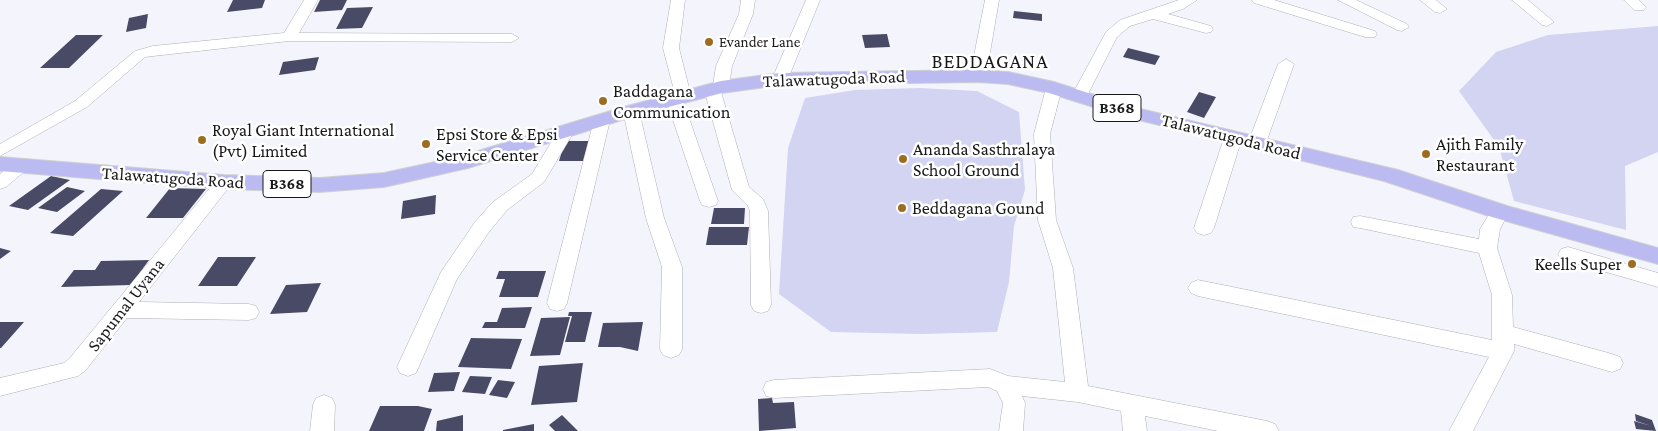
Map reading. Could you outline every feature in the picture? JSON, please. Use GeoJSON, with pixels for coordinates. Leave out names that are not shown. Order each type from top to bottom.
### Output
{"type":"FeatureCollection","features":[{"type":"Feature","properties":{"kind":"main road","name":"Talawatugoda Road"},"geometry":{"type":"LineString","coordinates":[[10,166],[224,182],[320,185],[384,180],[461,163],[678,97],[717,88],[780,79],[978,76],[1008,78],[1054,88],[1126,111],[1390,176],[1500,212],[1658,256]]}},
{"type":"Feature","properties":{"kind":"street"},"geometry":{"type":"LineString","coordinates":[[290,37],[311,0]]}},
{"type":"Feature","properties":{"kind":"street"},"geometry":{"type":"LineString","coordinates":[[678,0],[671,48],[678,97],[709,201]]}},
{"type":"Feature","properties":{"kind":"street"},"geometry":{"type":"LineString","coordinates":[[748,0],[746,14],[724,66],[717,88],[741,190],[756,203],[759,211],[761,305]]}},
{"type":"Feature","properties":{"kind":"street"},"geometry":{"type":"LineString","coordinates":[[780,79],[813,0]]}},
{"type":"Feature","properties":{"kind":"street"},"geometry":{"type":"LineString","coordinates":[[978,76],[992,0]]}},
{"type":"Feature","properties":{"kind":"street"},"geometry":{"type":"LineString","coordinates":[[1080,95],[1112,35],[1125,23],[1190,0]]}},
{"type":"Feature","properties":{"kind":"street"},"geometry":{"type":"LineString","coordinates":[[1259,0],[1370,34]]}},
{"type":"Feature","properties":{"kind":"street"},"geometry":{"type":"LineString","coordinates":[[1345,0],[1402,27]]}},
{"type":"Feature","properties":{"kind":"street"},"geometry":{"type":"LineString","coordinates":[[1427,0],[1440,9]]}},
{"type":"Feature","properties":{"kind":"street"},"geometry":{"type":"LineString","coordinates":[[1519,0],[1547,22]]}},
{"type":"Feature","properties":{"kind":"street"},"geometry":{"type":"LineString","coordinates":[[1152,14],[1206,29]]}},
{"type":"Feature","properties":{"kind":"street"},"geometry":{"type":"LineString","coordinates":[[0,151],[80,104],[140,54],[153,51],[290,37],[512,38]]}},
{"type":"Feature","properties":{"kind":"street"},"geometry":{"type":"LineString","coordinates":[[1257,143],[1286,64]]}},
{"type":"Feature","properties":{"kind":"street"},"geometry":{"type":"LineString","coordinates":[[1054,88],[1042,134],[1047,220],[1063,268],[1078,393]]}},
{"type":"Feature","properties":{"kind":"street"},"geometry":{"type":"LineString","coordinates":[[631,111],[655,218],[672,266],[671,349]]}},
{"type":"Feature","properties":{"kind":"street"},"geometry":{"type":"LineString","coordinates":[[556,303],[602,120]]}},
{"type":"Feature","properties":{"kind":"street"},"geometry":{"type":"LineString","coordinates":[[408,367],[448,277],[482,227],[500,206],[538,178],[567,130]]}},
{"type":"Feature","properties":{"kind":"street"},"geometry":{"type":"LineString","coordinates":[[1204,228],[1233,138]]}},
{"type":"Feature","properties":{"kind":"street"},"geometry":{"type":"LineString","coordinates":[[0,184],[10,166]]}},
{"type":"Feature","properties":{"kind":"street","name":"Sapumal Uyana"},"geometry":{"type":"LineString","coordinates":[[0,387],[70,370],[77,365],[224,182]]}},
{"type":"Feature","properties":{"kind":"street"},"geometry":{"type":"LineString","coordinates":[[1461,431],[1503,342],[1502,295],[1487,248],[1490,229],[1500,212]]}},
{"type":"Feature","properties":{"kind":"street"},"geometry":{"type":"LineString","coordinates":[[1360,222],[1487,248]]}},
{"type":"Feature","properties":{"kind":"street"},"geometry":{"type":"LineString","coordinates":[[1568,254],[1658,280]]}},
{"type":"Feature","properties":{"kind":"street"},"geometry":{"type":"LineString","coordinates":[[1198,288],[1612,363]]}},
{"type":"Feature","properties":{"kind":"street"},"geometry":{"type":"LineString","coordinates":[[121,310],[249,312]]}},
{"type":"Feature","properties":{"kind":"street"},"geometry":{"type":"LineString","coordinates":[[774,389],[990,378],[1006,385],[1078,393],[1267,431]]}},
{"type":"Feature","properties":{"kind":"street"},"geometry":{"type":"LineString","coordinates":[[1006,385],[1014,403],[1011,431]]}},
{"type":"Feature","properties":{"kind":"street"},"geometry":{"type":"LineString","coordinates":[[322,431],[324,405]]}},
{"type":"Feature","properties":{"kind":"street"},"geometry":{"type":"LineString","coordinates":[[1132,405],[1135,431]]}},
{"type":"Feature","properties":{"kind":"shaded area"},"geometry":{"type":"Polygon","coordinates":[[[1658,26],[1658,152],[1625,166],[1626,230],[1514,201],[1499,147],[1459,91],[1496,52],[1548,35],[1658,26]]]}},
{"type":"Feature","properties":{"kind":"shaded area","name":"Beddagana Gound"},"geometry":{"type":"Polygon","coordinates":[[[920,88],[977,91],[1019,112],[1025,190],[1014,226],[1009,282],[997,332],[921,334],[831,332],[779,294],[788,148],[805,98],[855,90],[920,88]]]}},
{"type":"Feature","properties":{"kind":"building"},"geometry":{"type":"Polygon","coordinates":[[[233,0],[265,0],[262,8],[227,12],[233,0]]]}},
{"type":"Feature","properties":{"kind":"building"},"geometry":{"type":"Polygon","coordinates":[[[320,0],[347,0],[342,10],[314,12],[320,0]]]}},
{"type":"Feature","properties":{"kind":"building"},"geometry":{"type":"Polygon","coordinates":[[[373,7],[362,28],[336,29],[347,8],[373,7]]]}},
{"type":"Feature","properties":{"kind":"building"},"geometry":{"type":"Polygon","coordinates":[[[1014,11],[1042,14],[1042,21],[1013,18],[1014,11]]]}},
{"type":"Feature","properties":{"kind":"building"},"geometry":{"type":"Polygon","coordinates":[[[148,14],[146,28],[126,32],[129,18],[148,14]]]}},
{"type":"Feature","properties":{"kind":"building"},"geometry":{"type":"Polygon","coordinates":[[[887,34],[890,47],[865,48],[862,35],[887,34]]]}},
{"type":"Feature","properties":{"kind":"building"},"geometry":{"type":"Polygon","coordinates":[[[76,35],[103,35],[69,68],[40,68],[76,35]]]}},
{"type":"Feature","properties":{"kind":"building"},"geometry":{"type":"Polygon","coordinates":[[[1128,48],[1160,56],[1155,65],[1123,57],[1128,48]]]}},
{"type":"Feature","properties":{"kind":"building"},"geometry":{"type":"Polygon","coordinates":[[[319,57],[315,70],[279,75],[283,62],[319,57]]]}},
{"type":"Feature","properties":{"kind":"building"},"geometry":{"type":"Polygon","coordinates":[[[1199,92],[1216,97],[1204,118],[1187,112],[1199,92]]]}},
{"type":"Feature","properties":{"kind":"building"},"geometry":{"type":"Polygon","coordinates":[[[565,141],[589,141],[583,161],[559,161],[565,141]]]}},
{"type":"Feature","properties":{"kind":"building"},"geometry":{"type":"Polygon","coordinates":[[[51,176],[70,180],[28,210],[9,206],[51,176]]]}},
{"type":"Feature","properties":{"kind":"building"},"geometry":{"type":"Polygon","coordinates":[[[67,187],[85,191],[57,212],[38,208],[67,187]]]}},
{"type":"Feature","properties":{"kind":"building"},"geometry":{"type":"Polygon","coordinates":[[[170,188],[206,189],[183,218],[146,218],[170,188]]]}},
{"type":"Feature","properties":{"kind":"building"},"geometry":{"type":"Polygon","coordinates":[[[101,189],[123,191],[73,236],[50,233],[101,189]]]}},
{"type":"Feature","properties":{"kind":"building"},"geometry":{"type":"Polygon","coordinates":[[[436,195],[435,214],[401,219],[403,201],[436,195]]]}},
{"type":"Feature","properties":{"kind":"building"},"geometry":{"type":"Polygon","coordinates":[[[714,208],[745,208],[744,224],[711,224],[714,208]]]}},
{"type":"Feature","properties":{"kind":"building"},"geometry":{"type":"Polygon","coordinates":[[[709,227],[749,227],[747,245],[706,245],[709,227]]]}},
{"type":"Feature","properties":{"kind":"building"},"geometry":{"type":"Polygon","coordinates":[[[0,248],[11,251],[0,259],[0,248]]]}},
{"type":"Feature","properties":{"kind":"building"},"geometry":{"type":"Polygon","coordinates":[[[218,257],[256,257],[237,286],[198,286],[218,257]]]}},
{"type":"Feature","properties":{"kind":"building"},"geometry":{"type":"Polygon","coordinates":[[[149,260],[131,285],[61,287],[74,270],[95,270],[101,261],[149,260]]]}},
{"type":"Feature","properties":{"kind":"building"},"geometry":{"type":"Polygon","coordinates":[[[499,271],[546,271],[538,297],[499,297],[505,279],[496,279],[499,271]]]}},
{"type":"Feature","properties":{"kind":"building"},"geometry":{"type":"Polygon","coordinates":[[[321,283],[307,312],[270,314],[286,285],[321,283]]]}},
{"type":"Feature","properties":{"kind":"building"},"geometry":{"type":"Polygon","coordinates":[[[532,307],[525,328],[482,328],[485,322],[497,322],[502,308],[532,307]]]}},
{"type":"Feature","properties":{"kind":"building"},"geometry":{"type":"Polygon","coordinates":[[[569,312],[592,312],[585,342],[565,342],[572,316],[568,316],[569,312]]]}},
{"type":"Feature","properties":{"kind":"building"},"geometry":{"type":"Polygon","coordinates":[[[570,317],[560,355],[530,356],[541,318],[570,317]]]}},
{"type":"Feature","properties":{"kind":"building"},"geometry":{"type":"Polygon","coordinates":[[[0,322],[24,322],[1,348],[0,348],[0,322]]]}},
{"type":"Feature","properties":{"kind":"building"},"geometry":{"type":"Polygon","coordinates":[[[643,322],[638,351],[620,347],[598,347],[603,323],[643,322]]]}},
{"type":"Feature","properties":{"kind":"building"},"geometry":{"type":"Polygon","coordinates":[[[471,338],[522,339],[511,369],[458,367],[471,338]]]}},
{"type":"Feature","properties":{"kind":"building"},"geometry":{"type":"Polygon","coordinates":[[[583,363],[577,402],[531,405],[539,366],[583,363]]]}},
{"type":"Feature","properties":{"kind":"building"},"geometry":{"type":"Polygon","coordinates":[[[460,372],[454,391],[428,392],[434,373],[460,372]]]}},
{"type":"Feature","properties":{"kind":"building"},"geometry":{"type":"Polygon","coordinates":[[[470,376],[492,377],[485,394],[462,392],[470,376]]]}},
{"type":"Feature","properties":{"kind":"building"},"geometry":{"type":"Polygon","coordinates":[[[498,380],[515,382],[507,398],[489,395],[498,380]]]}},
{"type":"Feature","properties":{"kind":"building"},"geometry":{"type":"Polygon","coordinates":[[[772,398],[773,403],[794,402],[796,428],[759,431],[758,399],[772,398]]]}},
{"type":"Feature","properties":{"kind":"building"},"geometry":{"type":"Polygon","coordinates":[[[380,406],[418,406],[432,409],[424,431],[369,431],[380,406]]]}},
{"type":"Feature","properties":{"kind":"building"},"geometry":{"type":"Polygon","coordinates":[[[1635,414],[1652,420],[1656,431],[1636,429],[1634,421],[1651,426],[1636,421],[1635,414]]]}},
{"type":"Feature","properties":{"kind":"building"},"geometry":{"type":"Polygon","coordinates":[[[463,415],[463,431],[436,431],[437,421],[463,415]]]}},
{"type":"Feature","properties":{"kind":"building"},"geometry":{"type":"Polygon","coordinates":[[[562,415],[578,431],[555,431],[549,425],[562,415]]]}},
{"type":"Feature","properties":{"kind":"building"},"geometry":{"type":"Polygon","coordinates":[[[534,424],[534,431],[503,431],[503,430],[534,424]]]}},
{"type":"Feature","properties":{"kind":"place","name":"Evander Lane"},"geometry":{"type":"Point","coordinates":[709,42]}},
{"type":"Feature","properties":{"kind":"place","name":"Baddagana Communication"},"geometry":{"type":"Point","coordinates":[603,101]}},
{"type":"Feature","properties":{"kind":"place","name":"Royal Giant International (Pvt) Limited"},"geometry":{"type":"Point","coordinates":[202,140]}},
{"type":"Feature","properties":{"kind":"place","name":"Epsi Store & Epsi Service Center"},"geometry":{"type":"Point","coordinates":[426,144]}},
{"type":"Feature","properties":{"kind":"place","name":"Ajith Family Restaurant"},"geometry":{"type":"Point","coordinates":[1426,154]}},
{"type":"Feature","properties":{"kind":"place","name":"Ananda Sasthralaya School Ground"},"geometry":{"type":"Point","coordinates":[903,159]}},
{"type":"Feature","properties":{"kind":"place","name":"Beddagana Gound"},"geometry":{"type":"Point","coordinates":[902,208]}},
{"type":"Feature","properties":{"kind":"place","name":"Keells Super"},"geometry":{"type":"Point","coordinates":[1632,264]}},
{"type":"Feature","properties":{"kind":"district","name":"BEDDAGANA"},"geometry":{"type":"Point","coordinates":[990,62]}}]}
